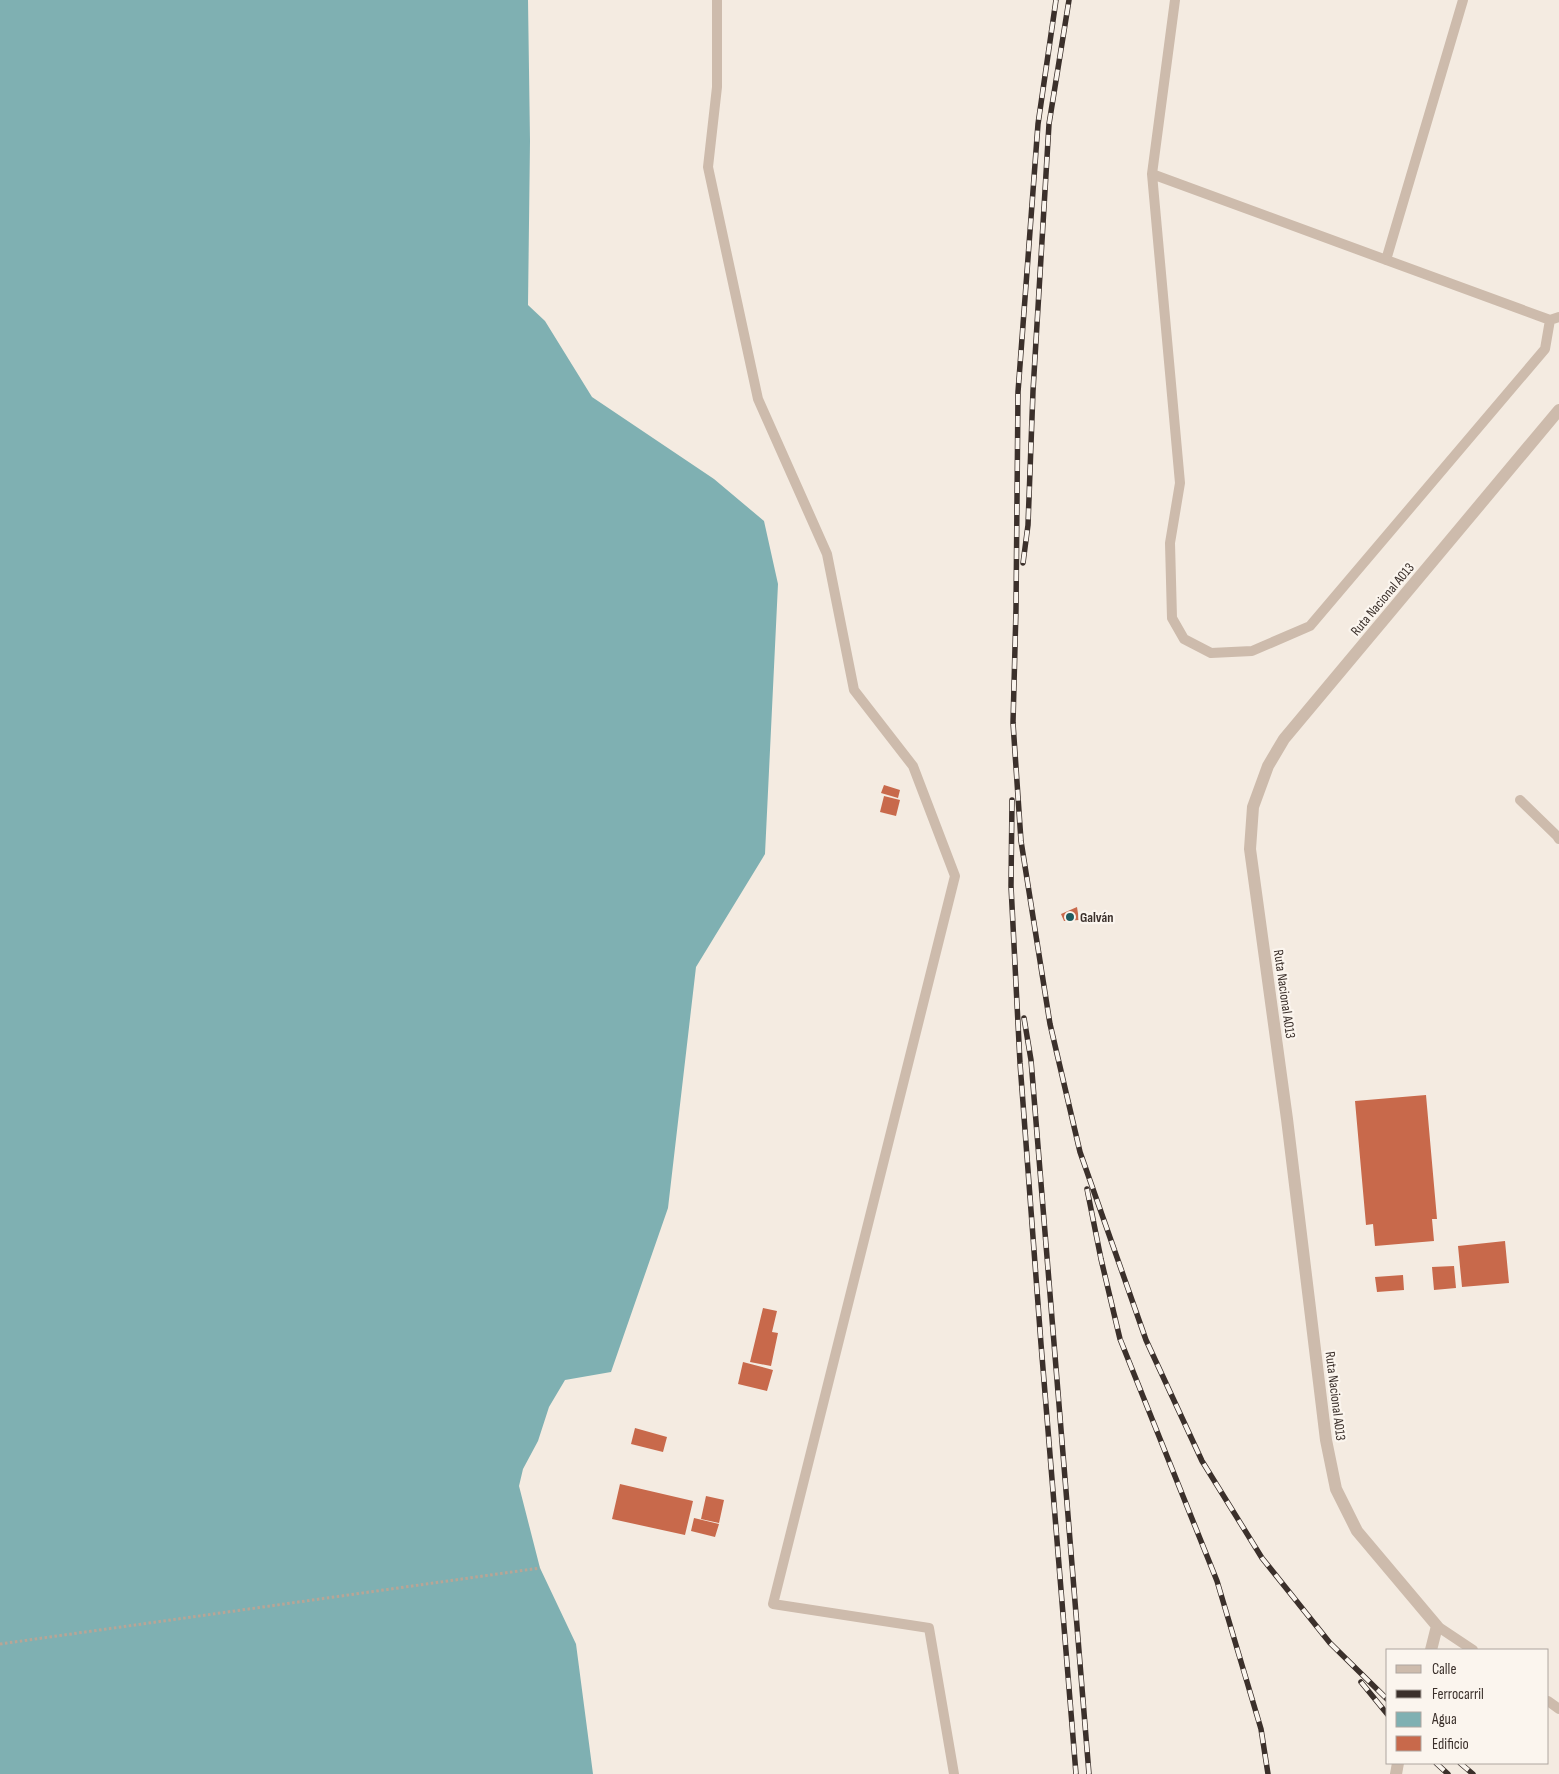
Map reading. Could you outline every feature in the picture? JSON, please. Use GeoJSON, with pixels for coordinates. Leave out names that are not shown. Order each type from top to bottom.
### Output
{"type":"FeatureCollection","features":[{"type":"Feature","properties":{"kind":"street","name":"Ruta Nacional A013"},"geometry":{"type":"LineString","coordinates":[[1437,1626],[1356,1531],[1336,1490],[1326,1440],[1287,1119],[1250,849],[1253,807],[1268,766],[1284,739],[1559,410]]}},
{"type":"Feature","properties":{"kind":"street"},"geometry":{"type":"LineString","coordinates":[[1431,1649],[1437,1626]]}},
{"type":"Feature","properties":{"kind":"lane"},"geometry":{"type":"LineString","coordinates":[[717,0],[717,87],[708,167],[758,399],[827,554],[854,690],[913,766],[956,876],[773,1604],[929,1628],[954,1774]]}},
{"type":"Feature","properties":{"kind":"lane"},"geometry":{"type":"LineString","coordinates":[[1152,174],[1386,260],[1554,319],[1545,349],[1310,626],[1252,651],[1211,653],[1184,639],[1172,618],[1170,543],[1180,483],[1152,174],[1175,0]]}},
{"type":"Feature","properties":{"kind":"lane"},"geometry":{"type":"LineString","coordinates":[[1386,260],[1463,0]]}},
{"type":"Feature","properties":{"kind":"lane"},"geometry":{"type":"LineString","coordinates":[[1520,800],[1559,839]]}},
{"type":"Feature","properties":{"kind":"lane"},"geometry":{"type":"LineString","coordinates":[[1437,1626],[1472,1649]]}},
{"type":"Feature","properties":{"kind":"path"},"geometry":{"type":"LineString","coordinates":[[0,1644],[540,1568]]}},
{"type":"Feature","properties":{"kind":"water"},"geometry":{"type":"Polygon","coordinates":[[[0,0],[528,0],[530,141],[528,305],[545,321],[592,397],[714,479],[764,521],[778,584],[765,854],[696,967],[668,1208],[611,1372],[565,1380],[549,1407],[538,1441],[523,1469],[519,1486],[540,1568],[576,1644],[593,1774],[0,1774],[0,0]]]}},
{"type":"Feature","properties":{"kind":"building"},"geometry":{"type":"Polygon","coordinates":[[[884,785],[900,790],[898,798],[881,793],[884,785]]]}},
{"type":"Feature","properties":{"kind":"building"},"geometry":{"type":"Polygon","coordinates":[[[884,796],[900,800],[896,816],[880,812],[884,796]]]}},
{"type":"Feature","properties":{"kind":"building","name":"Galván"},"geometry":{"type":"Polygon","coordinates":[[[1077,907],[1079,920],[1064,921],[1061,914],[1077,907]]]}},
{"type":"Feature","properties":{"kind":"building"},"geometry":{"type":"Polygon","coordinates":[[[1426,1095],[1437,1219],[1432,1219],[1434,1241],[1375,1246],[1373,1224],[1366,1225],[1355,1101],[1426,1095]]]}},
{"type":"Feature","properties":{"kind":"building"},"geometry":{"type":"Polygon","coordinates":[[[1505,1241],[1509,1283],[1462,1287],[1458,1246],[1505,1241]]]}},
{"type":"Feature","properties":{"kind":"building"},"geometry":{"type":"Polygon","coordinates":[[[1454,1266],[1456,1288],[1434,1290],[1432,1267],[1454,1266]]]}},
{"type":"Feature","properties":{"kind":"building"},"geometry":{"type":"Polygon","coordinates":[[[1403,1275],[1404,1290],[1377,1292],[1375,1277],[1403,1275]]]}},
{"type":"Feature","properties":{"kind":"building"},"geometry":{"type":"Polygon","coordinates":[[[763,1308],[777,1311],[772,1332],[778,1333],[771,1366],[750,1362],[763,1308]]]}},
{"type":"Feature","properties":{"kind":"building"},"geometry":{"type":"Polygon","coordinates":[[[743,1362],[773,1370],[767,1391],[738,1384],[743,1362]]]}},
{"type":"Feature","properties":{"kind":"building"},"geometry":{"type":"Polygon","coordinates":[[[635,1428],[667,1437],[663,1452],[631,1444],[635,1428]]]}},
{"type":"Feature","properties":{"kind":"building"},"geometry":{"type":"Polygon","coordinates":[[[620,1484],[693,1501],[685,1535],[612,1519],[620,1484]]]}},
{"type":"Feature","properties":{"kind":"building"},"geometry":{"type":"Polygon","coordinates":[[[706,1496],[724,1500],[719,1523],[701,1519],[706,1496]]]}},
{"type":"Feature","properties":{"kind":"building"},"geometry":{"type":"Polygon","coordinates":[[[694,1518],[719,1524],[715,1537],[691,1531],[694,1518]]]}},
{"type":"Feature","properties":{"kind":"railway"},"geometry":{"type":"LineString","coordinates":[[1056,0],[1038,124],[1018,392],[1013,723],[1021,841],[1050,1024],[1080,1152],[1146,1340],[1202,1461],[1262,1558],[1330,1643],[1386,1698]]}},
{"type":"Feature","properties":{"kind":"railway"},"geometry":{"type":"LineString","coordinates":[[1023,563],[1028,525],[1033,391],[1049,124],[1069,0]]}},
{"type":"Feature","properties":{"kind":"railway"},"geometry":{"type":"LineString","coordinates":[[1012,800],[1011,886],[1020,1063],[1076,1774]]}},
{"type":"Feature","properties":{"kind":"railway"},"geometry":{"type":"LineString","coordinates":[[1024,1018],[1031,1060],[1089,1774]]}},
{"type":"Feature","properties":{"kind":"railway"},"geometry":{"type":"LineString","coordinates":[[1087,1189],[1120,1339],[1217,1581],[1261,1729],[1268,1774]]}},
{"type":"Feature","properties":{"kind":"railway"},"geometry":{"type":"LineString","coordinates":[[1361,1682],[1386,1713]]}},
{"type":"Feature","properties":{"kind":"railway"},"geometry":{"type":"LineString","coordinates":[[1437,1764],[1448,1774]]}},
{"type":"Feature","properties":{"kind":"railway"},"geometry":{"type":"LineString","coordinates":[[1461,1764],[1473,1774]]}},
{"type":"Feature","properties":{"kind":"place","name":"Galván"},"geometry":{"type":"Point","coordinates":[1070,917]}}]}
